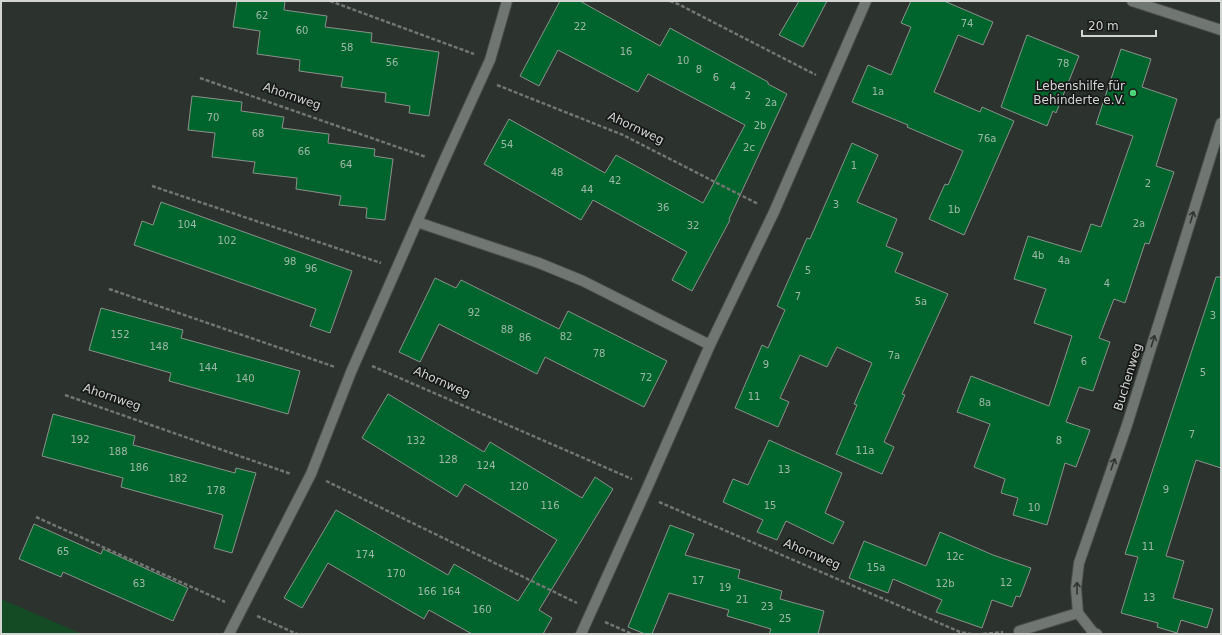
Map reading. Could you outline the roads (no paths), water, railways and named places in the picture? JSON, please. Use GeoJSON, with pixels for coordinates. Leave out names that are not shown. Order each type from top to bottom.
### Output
{"type":"FeatureCollection","features":[{"type":"Feature","properties":{"kind":"street"},"geometry":{"type":"LineString","coordinates":[[229,634],[310,477],[351,372],[398,268],[442,163],[490,60],[507,1]]}},
{"type":"Feature","properties":{"kind":"street"},"geometry":{"type":"LineString","coordinates":[[581,634],[644,496],[710,345],[774,212],[866,1]]}},
{"type":"Feature","properties":{"kind":"street"},"geometry":{"type":"LineString","coordinates":[[1132,1],[1221,30]]}},
{"type":"Feature","properties":{"kind":"street","name":"Buchenweg"},"geometry":{"type":"LineString","coordinates":[[1078,614],[1076,588],[1079,563],[1127,425],[1221,123]]}},
{"type":"Feature","properties":{"kind":"street"},"geometry":{"type":"LineString","coordinates":[[417,222],[539,263],[583,281],[710,345]]}},
{"type":"Feature","properties":{"kind":"street"},"geometry":{"type":"LineString","coordinates":[[1019,631],[1078,614],[1093,632],[1097,634]]}},
{"type":"Feature","properties":{"kind":"place","name":"Lebenshilfe für Behinderte e.V."},"geometry":{"type":"Point","coordinates":[1133,93]}}]}
